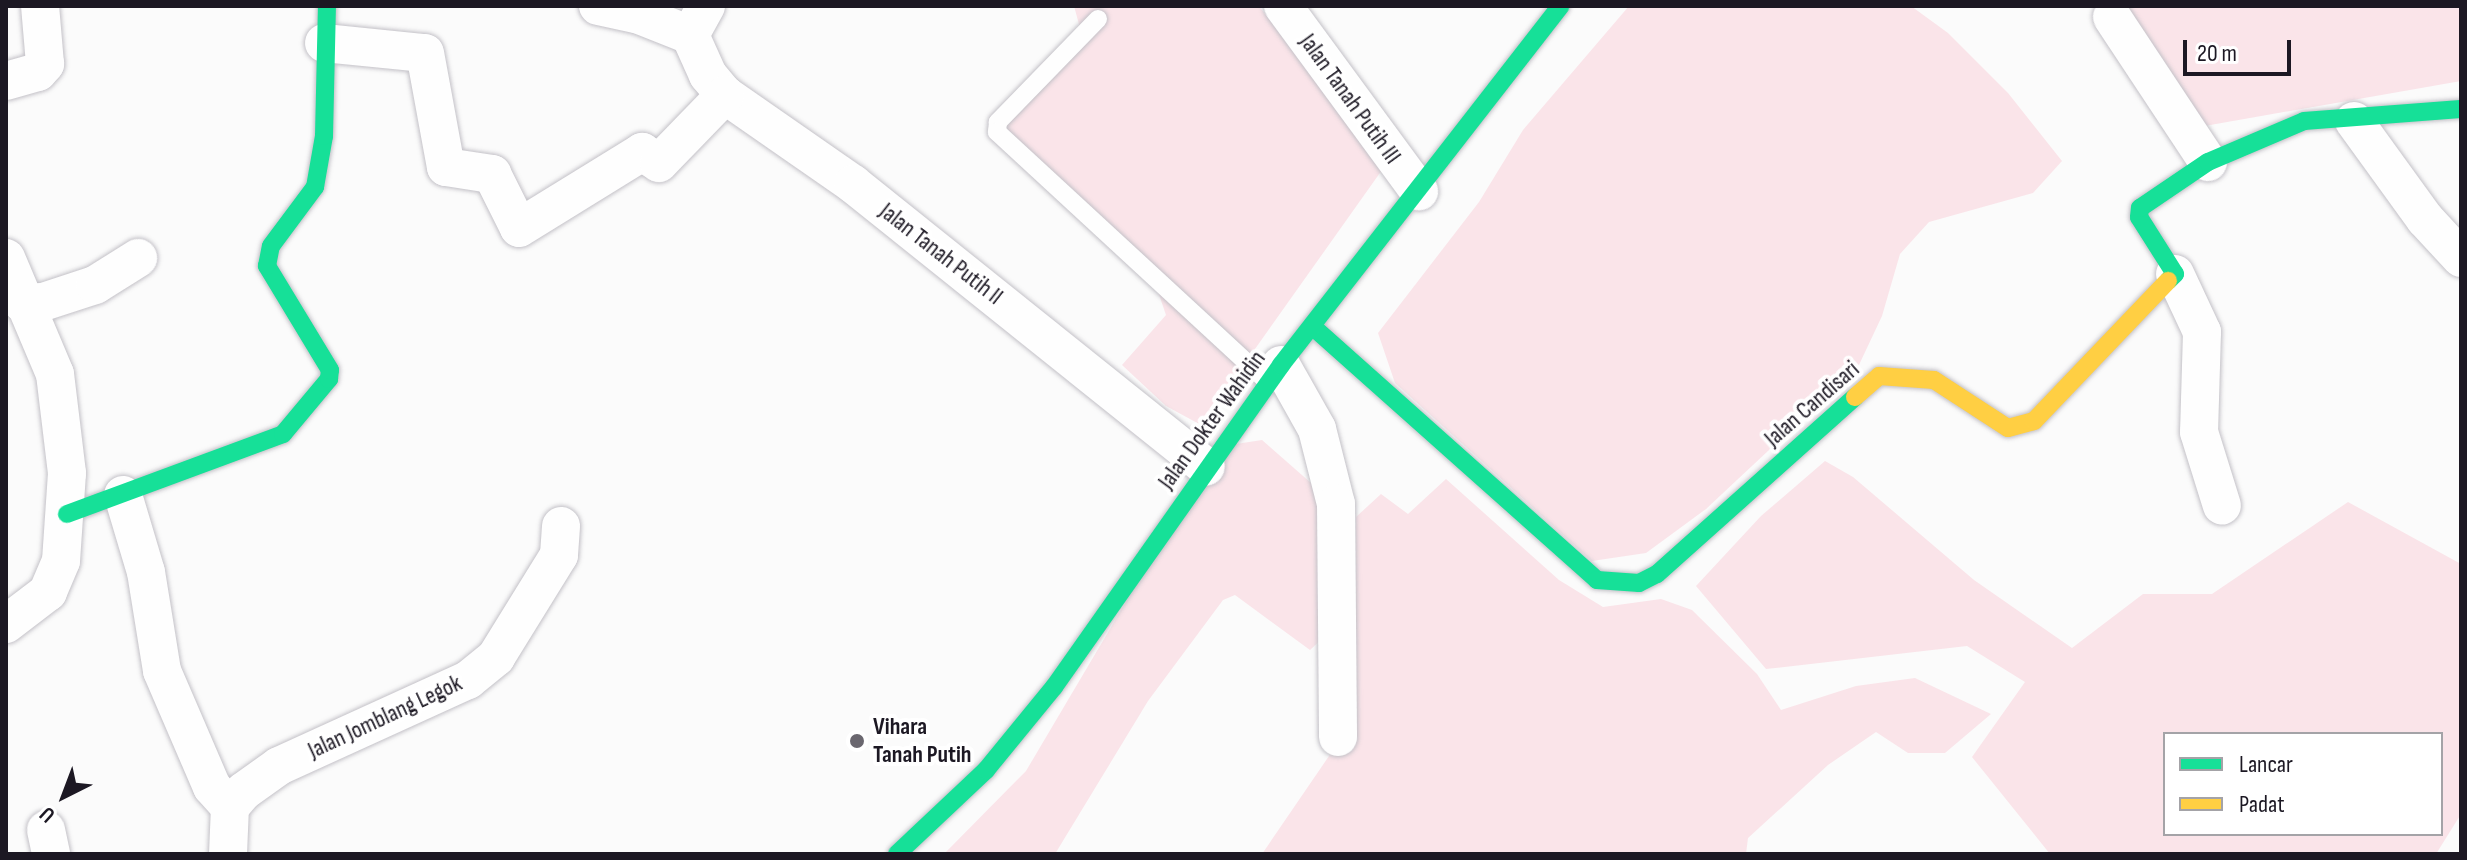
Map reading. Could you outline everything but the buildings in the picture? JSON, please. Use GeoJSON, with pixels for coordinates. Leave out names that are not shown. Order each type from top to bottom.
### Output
{"type":"FeatureCollection","features":[{"type":"Feature","properties":{"kind":"main road","name":"Jalan Dokter Wahidin"},"geometry":{"type":"LineString","coordinates":[[897,854],[986,770],[1054,687],[1206,467],[1275,374],[1560,6]]}},
{"type":"Feature","properties":{"kind":"main road"},"geometry":{"type":"LineString","coordinates":[[67,514],[289,431],[329,379],[330,370],[267,266],[271,246],[315,187],[324,136],[326,24]]}},
{"type":"Feature","properties":{"kind":"main road"},"geometry":{"type":"LineString","coordinates":[[2175,274],[2139,217],[2140,208],[2208,162],[2304,121],[2453,118]]}},
{"type":"Feature","properties":{"kind":"main road","name":"Jalan Candisari"},"geometry":{"type":"LineString","coordinates":[[1312,326],[1597,580],[1620,586],[1657,574],[1879,376],[1934,380],[2008,428],[2024,428],[2175,274]]}},
{"type":"Feature","properties":{"kind":"street"},"geometry":{"type":"LineString","coordinates":[[6,81],[38,72],[45,64],[40,6]]}},
{"type":"Feature","properties":{"kind":"street"},"geometry":{"type":"LineString","coordinates":[[598,6],[698,20]]}},
{"type":"Feature","properties":{"kind":"street","name":"Jalan Tanah Putih III"},"geometry":{"type":"LineString","coordinates":[[1283,6],[1419,191]]}},
{"type":"Feature","properties":{"kind":"street"},"geometry":{"type":"LineString","coordinates":[[2112,17],[2208,162]]}},
{"type":"Feature","properties":{"kind":"street","name":"Jalan Tanah Putih II"},"geometry":{"type":"LineString","coordinates":[[698,20],[708,75],[725,95],[853,184],[1206,467]]}},
{"type":"Feature","properties":{"kind":"street"},"geometry":{"type":"LineString","coordinates":[[326,24],[425,53],[446,167],[492,174],[519,228],[642,152],[659,163],[725,95]]}},
{"type":"Feature","properties":{"kind":"street"},"geometry":{"type":"LineString","coordinates":[[2354,121],[2425,219],[2461,258]]}},
{"type":"Feature","properties":{"kind":"street"},"geometry":{"type":"LineString","coordinates":[[12,278],[43,302],[95,285],[138,258]]}},
{"type":"Feature","properties":{"kind":"street"},"geometry":{"type":"LineString","coordinates":[[2175,274],[2202,332],[2199,432],[2222,506]]}},
{"type":"Feature","properties":{"kind":"street"},"geometry":{"type":"LineString","coordinates":[[6,624],[48,592],[61,561],[67,514],[55,374],[12,278]]}},
{"type":"Feature","properties":{"kind":"street"},"geometry":{"type":"LineString","coordinates":[[1275,374],[1317,429],[1336,504],[1338,737]]}},
{"type":"Feature","properties":{"kind":"street"},"geometry":{"type":"LineString","coordinates":[[123,495],[146,572],[162,671],[212,787],[230,807],[228,854]]}},
{"type":"Feature","properties":{"kind":"street","name":"Jalan Jomblang Legok"},"geometry":{"type":"LineString","coordinates":[[230,807],[279,766],[468,680],[496,657],[559,555],[561,526]]}},
{"type":"Feature","properties":{"kind":"lane"},"geometry":{"type":"LineString","coordinates":[[1098,19],[998,122],[997,132],[1275,374]]}},
{"type":"Feature","properties":{"kind":"shaded area"},"geometry":{"type":"Polygon","coordinates":[[[1074,6],[1259,6],[1382,170],[1201,425],[1166,406],[1122,365],[1166,315],[1154,280],[996,126],[1080,28],[1074,6]]]}},
{"type":"Feature","properties":{"kind":"shaded area"},"geometry":{"type":"Polygon","coordinates":[[[1629,6],[1911,6],[1948,33],[2008,93],[2062,161],[2033,193],[1929,222],[1900,254],[1882,316],[1858,367],[1706,509],[1646,553],[1592,561],[1395,383],[1378,333],[1479,202],[1523,130],[1629,6]]]}},
{"type":"Feature","properties":{"kind":"shaded area"},"geometry":{"type":"Polygon","coordinates":[[[2125,6],[2461,6],[2461,81],[2199,127],[2125,6]]]}},
{"type":"Feature","properties":{"kind":"shaded area"},"geometry":{"type":"Polygon","coordinates":[[[1262,440],[1319,490],[1323,638],[1310,650],[1235,595],[1223,600],[1148,701],[1055,854],[944,854],[1026,771],[1133,590],[1236,444],[1262,440]]]}},
{"type":"Feature","properties":{"kind":"shaded area"},"geometry":{"type":"Polygon","coordinates":[[[1825,461],[1853,477],[1974,580],[2072,648],[2143,594],[2212,594],[2348,502],[2461,564],[2461,814],[2436,854],[2050,854],[1972,757],[2025,682],[1967,646],[1766,669],[1696,586],[1761,516],[1825,461]]]}},
{"type":"Feature","properties":{"kind":"shaded area"},"geometry":{"type":"Polygon","coordinates":[[[1446,479],[1559,580],[1603,607],[1661,599],[1692,610],[1757,674],[1781,710],[1856,686],[1915,678],[1991,714],[1945,753],[1908,753],[1876,732],[1828,765],[1748,838],[1746,854],[1262,854],[1355,718],[1356,517],[1381,494],[1408,514],[1446,479]]]}},
{"type":"Feature","properties":{"kind":"traffic: fast"},"geometry":{"type":"LineString","coordinates":[[67,514],[283,434],[329,379],[330,370],[267,266],[271,246],[315,187],[324,136],[327,6]]}},
{"type":"Feature","properties":{"kind":"traffic: fast"},"geometry":{"type":"LineString","coordinates":[[897,854],[986,770],[1054,687],[1281,365],[1560,6]]}},
{"type":"Feature","properties":{"kind":"traffic: fast"},"geometry":{"type":"LineString","coordinates":[[2168,281],[2175,274],[2139,217],[2140,208],[2208,162],[2304,121],[2461,109]]}},
{"type":"Feature","properties":{"kind":"traffic: fast"},"geometry":{"type":"LineString","coordinates":[[1312,326],[1597,580],[1639,583],[1657,574],[1855,397]]}},
{"type":"Feature","properties":{"kind":"traffic: slow"},"geometry":{"type":"LineString","coordinates":[[1855,397],[1879,376],[1934,380],[2008,428],[2034,421],[2168,281]]}},
{"type":"Feature","properties":{"kind":"place","name":"Vihara Tanah Putih"},"geometry":{"type":"Point","coordinates":[857,741]}}]}
